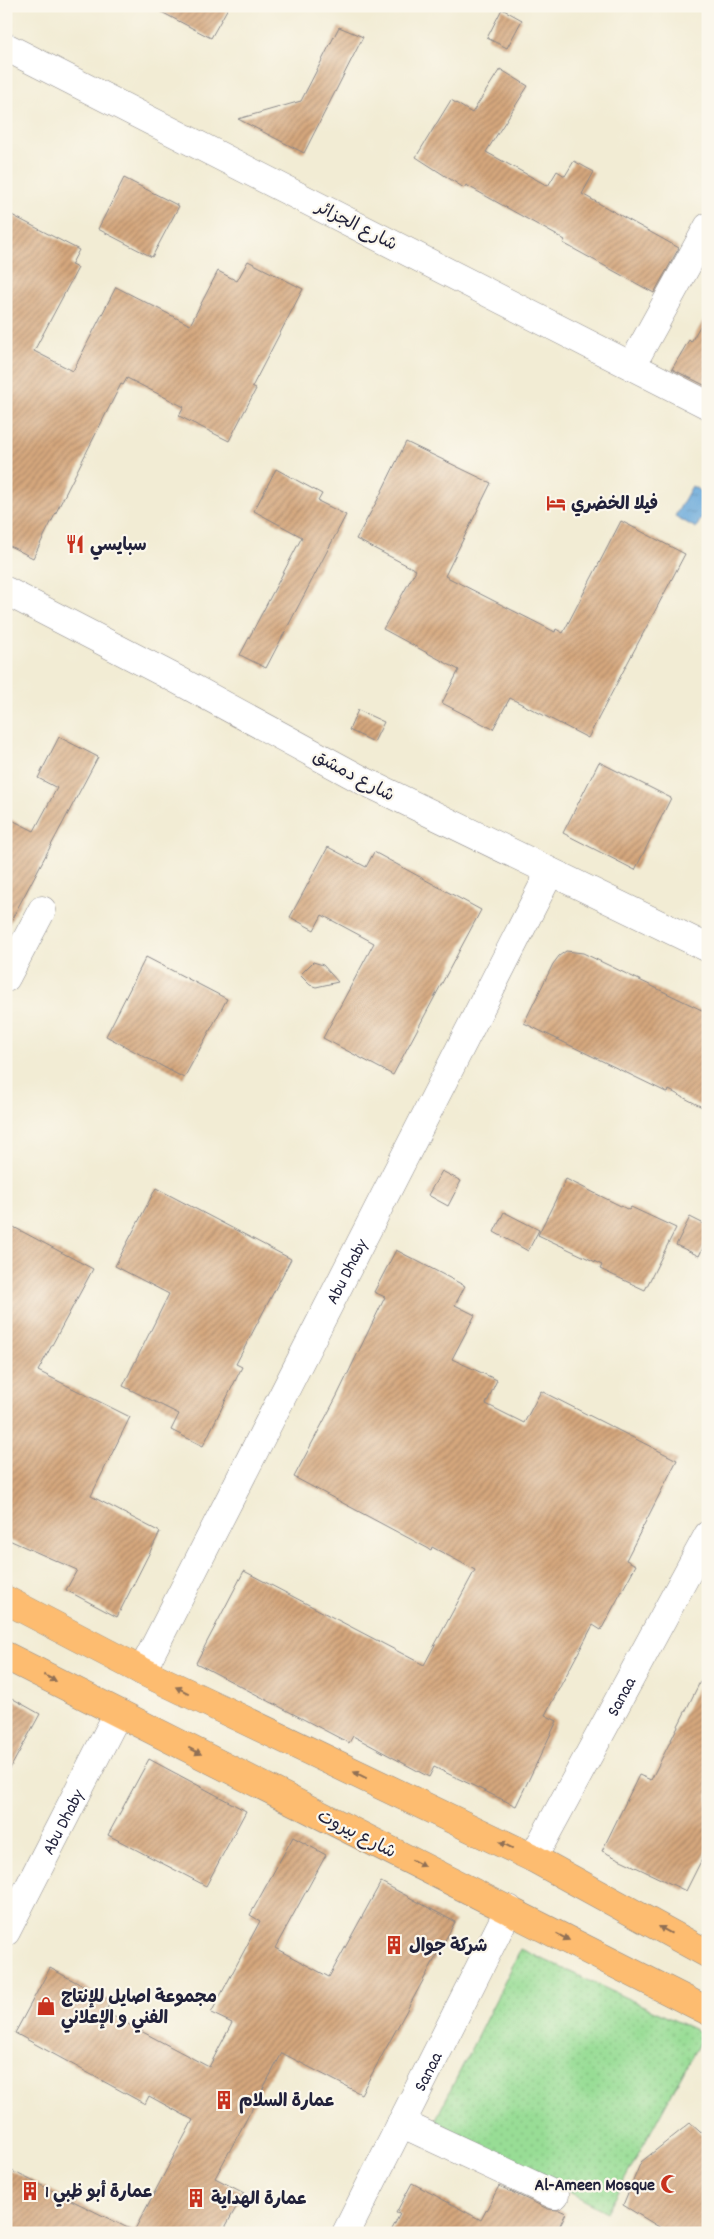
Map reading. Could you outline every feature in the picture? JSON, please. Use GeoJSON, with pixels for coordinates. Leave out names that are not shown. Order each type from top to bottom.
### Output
{"type":"FeatureCollection","features":[{"type":"Feature","properties":{"kind":"main road"},"geometry":{"type":"LineString","coordinates":[[6,1600],[142,1671],[533,1858],[708,1954]]}},
{"type":"Feature","properties":{"kind":"main road","name":"شارع بيروت"},"geometry":{"type":"LineString","coordinates":[[6,1656],[708,2011]]}},
{"type":"Feature","properties":{"kind":"street","name":"شارع الجزائر"},"geometry":{"type":"LineString","coordinates":[[6,47],[632,364],[708,405]]}},
{"type":"Feature","properties":{"kind":"street"},"geometry":{"type":"LineString","coordinates":[[632,364],[708,227]]}},
{"type":"Feature","properties":{"kind":"street","name":"شارع دمشق"},"geometry":{"type":"LineString","coordinates":[[6,591],[176,679],[364,781],[708,948]]}},
{"type":"Feature","properties":{"kind":"street","name":"Abu Dhaby"},"geometry":{"type":"LineString","coordinates":[[142,1671],[550,872]]}},
{"type":"Feature","properties":{"kind":"street"},"geometry":{"type":"LineString","coordinates":[[6,978],[42,910]]}},
{"type":"Feature","properties":{"kind":"street","name":"Sanaa"},"geometry":{"type":"LineString","coordinates":[[533,1858],[708,1536]]}},
{"type":"Feature","properties":{"kind":"street","name":"Abu Dhaby"},"geometry":{"type":"LineString","coordinates":[[6,1932],[118,1713]]}},
{"type":"Feature","properties":{"kind":"street","name":"Sanaa"},"geometry":{"type":"LineString","coordinates":[[346,2233],[509,1909]]}},
{"type":"Feature","properties":{"kind":"street"},"geometry":{"type":"LineString","coordinates":[[401,2123],[555,2196]]}},
{"type":"Feature","properties":{"kind":"green space"},"geometry":{"type":"Polygon","coordinates":[[[521,1949],[704,2034],[607,2212],[435,2121],[521,1949]]]}},
{"type":"Feature","properties":{"kind":"water"},"geometry":{"type":"Polygon","coordinates":[[[692,486],[708,495],[708,506],[696,528],[675,516],[692,486]]]}},
{"type":"Feature","properties":{"kind":"building"},"geometry":{"type":"Polygon","coordinates":[[[150,6],[229,6],[211,38],[150,6]]]}},
{"type":"Feature","properties":{"kind":"building"},"geometry":{"type":"Polygon","coordinates":[[[502,9],[522,20],[507,48],[487,38],[502,9]]]}},
{"type":"Feature","properties":{"kind":"building"},"geometry":{"type":"Polygon","coordinates":[[[339,27],[363,37],[304,153],[238,119],[301,101],[339,27]]]}},
{"type":"Feature","properties":{"kind":"building"},"geometry":{"type":"Polygon","coordinates":[[[500,69],[528,86],[486,152],[548,186],[557,171],[565,176],[574,161],[594,172],[582,194],[679,248],[654,293],[563,243],[565,240],[466,185],[464,188],[416,157],[451,100],[472,113],[500,69]]]}},
{"type":"Feature","properties":{"kind":"building"},"geometry":{"type":"Polygon","coordinates":[[[124,178],[179,206],[152,257],[98,229],[124,178]]]}},
{"type":"Feature","properties":{"kind":"building"},"geometry":{"type":"Polygon","coordinates":[[[6,212],[79,250],[71,265],[78,268],[34,351],[73,371],[116,287],[190,325],[218,271],[237,281],[248,261],[303,289],[252,387],[256,389],[229,441],[179,416],[184,407],[127,378],[123,385],[121,384],[33,558],[6,544],[6,212]]]}},
{"type":"Feature","properties":{"kind":"building"},"geometry":{"type":"Polygon","coordinates":[[[708,312],[708,387],[672,369],[689,340],[691,342],[708,312]]]}},
{"type":"Feature","properties":{"kind":"building"},"geometry":{"type":"Polygon","coordinates":[[[406,442],[491,483],[445,576],[555,632],[556,629],[563,633],[621,521],[685,554],[588,738],[510,698],[493,729],[442,703],[459,670],[383,629],[416,570],[356,539],[406,442]]]}},
{"type":"Feature","properties":{"kind":"building"},"geometry":{"type":"Polygon","coordinates":[[[276,469],[322,494],[318,501],[346,515],[266,668],[240,655],[302,537],[254,511],[276,469]]]}},
{"type":"Feature","properties":{"kind":"building"},"geometry":{"type":"Polygon","coordinates":[[[358,710],[384,722],[374,742],[349,730],[358,710]]]}},
{"type":"Feature","properties":{"kind":"building"},"geometry":{"type":"Polygon","coordinates":[[[59,737],[98,757],[6,930],[6,817],[34,831],[57,788],[38,778],[59,737]]]}},
{"type":"Feature","properties":{"kind":"building"},"geometry":{"type":"Polygon","coordinates":[[[599,762],[671,798],[635,870],[563,833],[599,762]]]}},
{"type":"Feature","properties":{"kind":"building"},"geometry":{"type":"Polygon","coordinates":[[[328,847],[366,867],[374,852],[481,910],[393,1075],[323,1038],[374,943],[322,915],[314,930],[290,917],[328,847]]]}},
{"type":"Feature","properties":{"kind":"building"},"geometry":{"type":"Polygon","coordinates":[[[566,951],[583,953],[708,1013],[708,1110],[669,1090],[668,1093],[524,1023],[553,964],[566,951]]]}},
{"type":"Feature","properties":{"kind":"building"},"geometry":{"type":"Polygon","coordinates":[[[146,957],[227,999],[184,1078],[106,1036],[146,957]]]}},
{"type":"Feature","properties":{"kind":"building"},"geometry":{"type":"Polygon","coordinates":[[[313,962],[323,965],[338,982],[316,987],[310,985],[300,975],[313,962]]]}},
{"type":"Feature","properties":{"kind":"building"},"geometry":{"type":"Polygon","coordinates":[[[442,1171],[461,1181],[448,1206],[428,1195],[442,1171]]]}},
{"type":"Feature","properties":{"kind":"building"},"geometry":{"type":"Polygon","coordinates":[[[566,1179],[629,1210],[631,1207],[676,1228],[645,1290],[600,1269],[602,1265],[538,1235],[566,1179]]]}},
{"type":"Feature","properties":{"kind":"building"},"geometry":{"type":"Polygon","coordinates":[[[156,1188],[291,1259],[236,1364],[242,1367],[203,1446],[171,1430],[179,1414],[123,1386],[169,1294],[115,1266],[156,1188]]]}},
{"type":"Feature","properties":{"kind":"building"},"geometry":{"type":"Polygon","coordinates":[[[504,1212],[539,1230],[528,1251],[494,1232],[504,1212]]]}},
{"type":"Feature","properties":{"kind":"building"},"geometry":{"type":"Polygon","coordinates":[[[690,1217],[708,1226],[708,1237],[699,1256],[676,1245],[690,1217]]]}},
{"type":"Feature","properties":{"kind":"building"},"geometry":{"type":"Polygon","coordinates":[[[6,1223],[93,1269],[38,1371],[130,1417],[91,1496],[160,1532],[117,1617],[66,1590],[77,1570],[9,1540],[6,1531],[6,1223]]]}},
{"type":"Feature","properties":{"kind":"building"},"geometry":{"type":"Polygon","coordinates":[[[396,1250],[465,1286],[455,1305],[475,1315],[452,1359],[497,1380],[486,1404],[524,1423],[541,1391],[677,1460],[626,1560],[636,1565],[601,1630],[593,1625],[545,1715],[557,1721],[516,1806],[434,1767],[429,1777],[353,1736],[349,1743],[196,1663],[244,1571],[424,1665],[475,1570],[432,1547],[431,1550],[294,1477],[337,1396],[385,1297],[374,1292],[396,1250]]]}},
{"type":"Feature","properties":{"kind":"building"},"geometry":{"type":"Polygon","coordinates":[[[708,1666],[708,1847],[686,1891],[602,1851],[639,1775],[651,1780],[708,1666]]]}},
{"type":"Feature","properties":{"kind":"building"},"geometry":{"type":"Polygon","coordinates":[[[6,1695],[40,1714],[6,1776],[6,1695]]]}},
{"type":"Feature","properties":{"kind":"building"},"geometry":{"type":"Polygon","coordinates":[[[149,1759],[246,1811],[206,1886],[108,1835],[149,1759]]]}},
{"type":"Feature","properties":{"kind":"building"},"geometry":{"type":"Polygon","coordinates":[[[293,1837],[326,1855],[275,1948],[329,1977],[381,1882],[455,1922],[361,2094],[282,2053],[215,2178],[244,2193],[222,2233],[6,2233],[6,2168],[134,2231],[193,2120],[149,2096],[145,2104],[15,2033],[50,1968],[111,2001],[105,2012],[209,2067],[232,2023],[211,2013],[260,1921],[250,1915],[293,1837]]]}},
{"type":"Feature","properties":{"kind":"building","name":"Al-Ameen Mosque"},"geometry":{"type":"Polygon","coordinates":[[[690,2123],[708,2139],[708,2233],[669,2233],[623,2205],[641,2162],[690,2123]]]}},
{"type":"Feature","properties":{"kind":"building"},"geometry":{"type":"Polygon","coordinates":[[[412,2183],[481,2220],[499,2186],[548,2209],[566,2213],[556,2233],[390,2233],[400,2214],[396,2213],[412,2183]]]}},
{"type":"Feature","properties":{"kind":"place","name":"فيلا الخضري"},"geometry":{"type":"Point","coordinates":[556,503]}},
{"type":"Feature","properties":{"kind":"place","name":"سبايسي"},"geometry":{"type":"Point","coordinates":[75,544]}},
{"type":"Feature","properties":{"kind":"place","name":"شركة جوال"},"geometry":{"type":"Point","coordinates":[394,1945]}},
{"type":"Feature","properties":{"kind":"place","name":"مجموعة اصايل للإنتاج الفني و الإعلاني"},"geometry":{"type":"Point","coordinates":[46,2006]}},
{"type":"Feature","properties":{"kind":"place","name":"عمارة السلام"},"geometry":{"type":"Point","coordinates":[224,2100]}},
{"type":"Feature","properties":{"kind":"place","name":"Al-Ameen Mosque"},"geometry":{"type":"Point","coordinates":[670,2184]}},
{"type":"Feature","properties":{"kind":"place","name":"عمارة أبو ظبي 1"},"geometry":{"type":"Point","coordinates":[30,2191]}},
{"type":"Feature","properties":{"kind":"place","name":"عمارة الهداية"},"geometry":{"type":"Point","coordinates":[196,2198]}}]}
